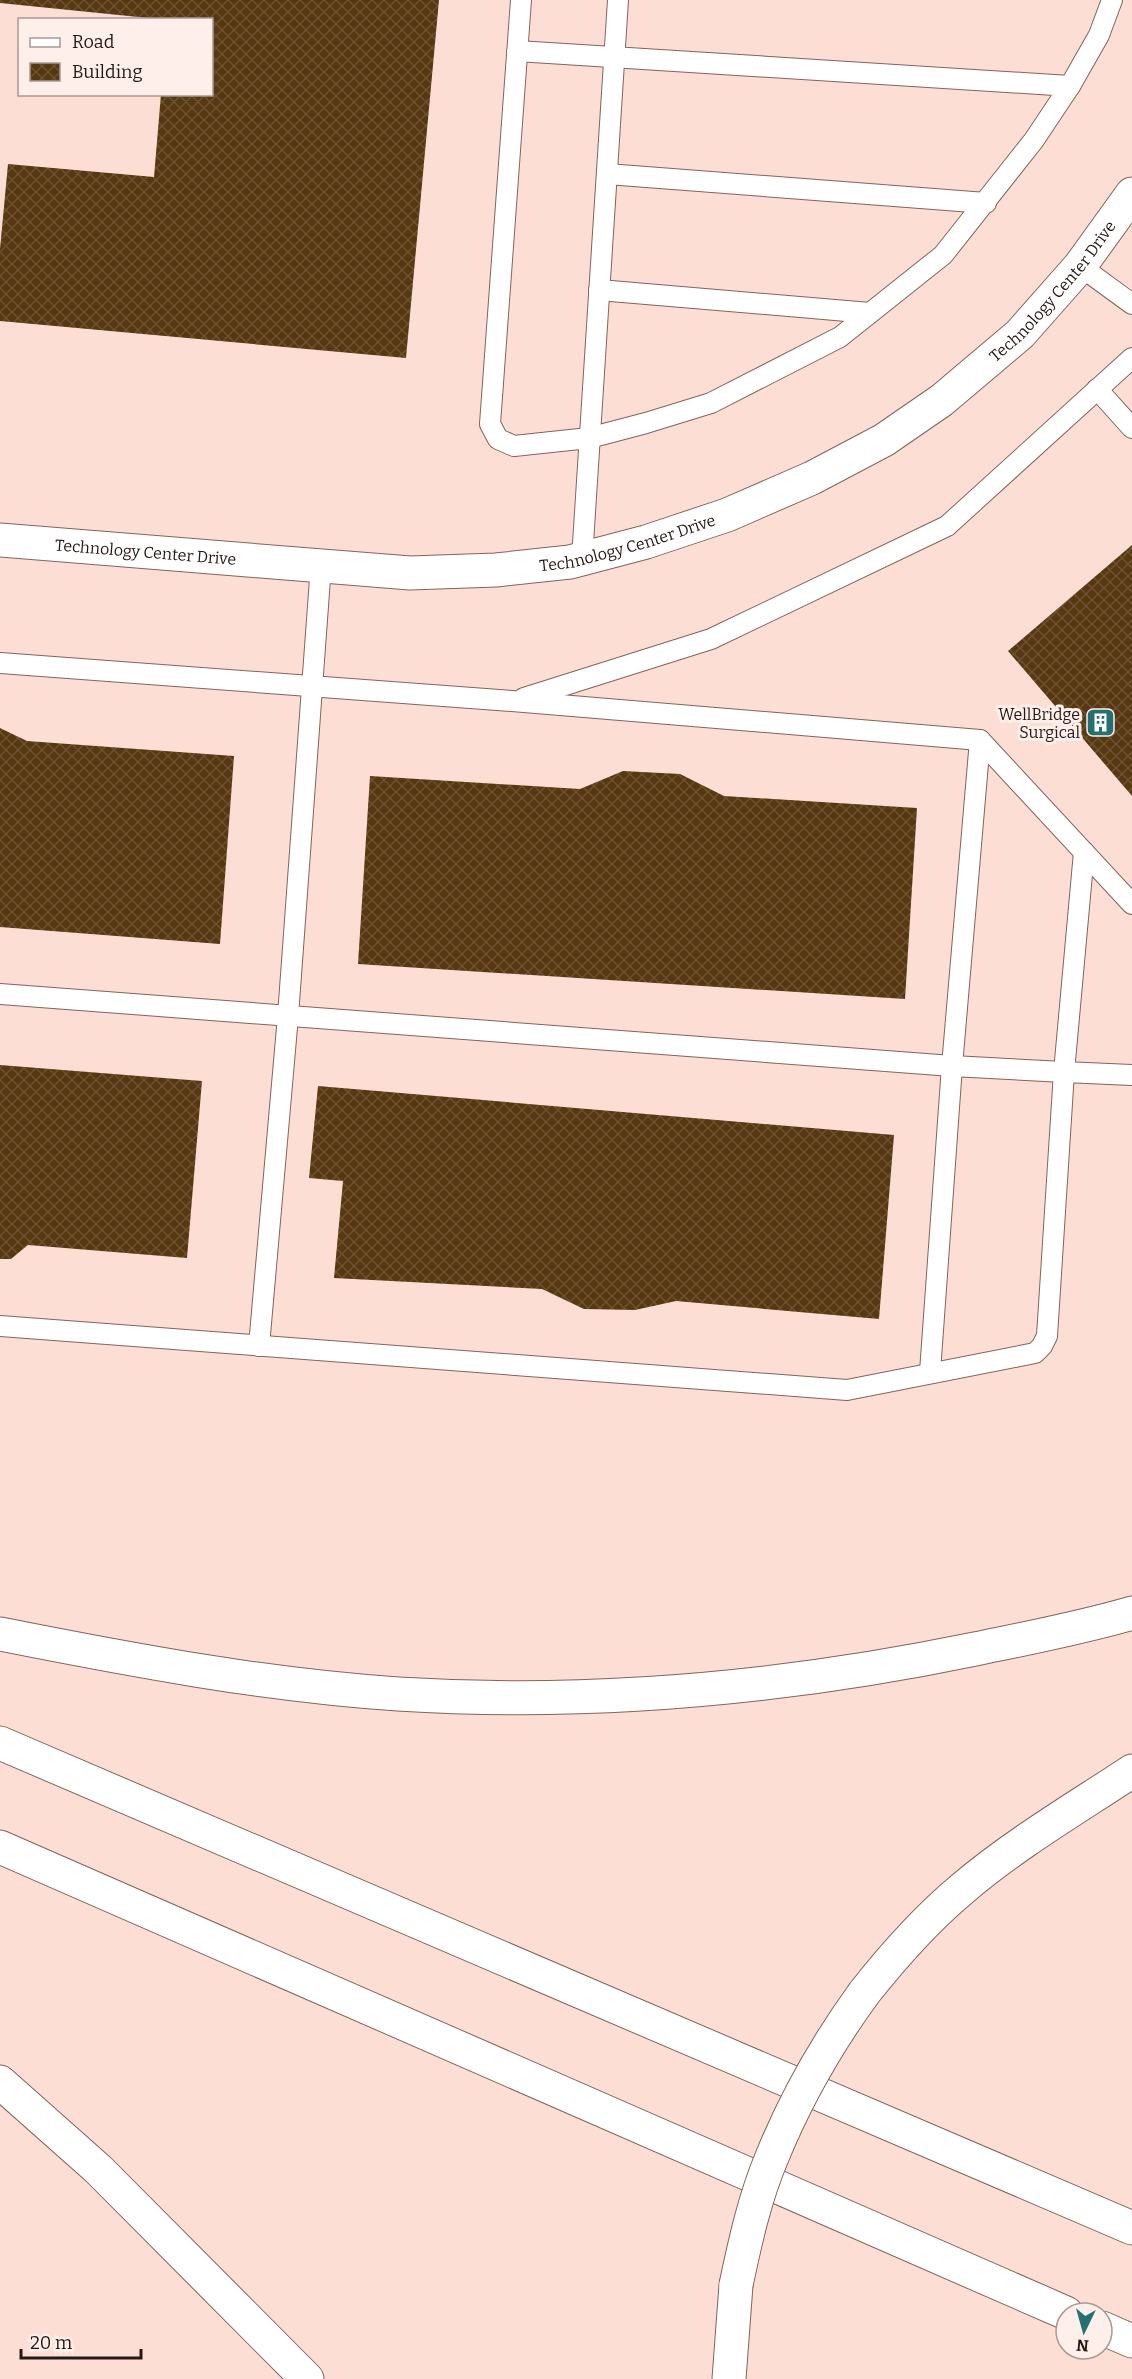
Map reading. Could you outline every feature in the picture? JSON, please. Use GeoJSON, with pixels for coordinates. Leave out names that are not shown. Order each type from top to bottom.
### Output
{"type":"FeatureCollection","features":[{"type":"Feature","properties":{"kind":"main road","name":"Technology Center Drive"},"geometry":{"type":"LineString","coordinates":[[0,540],[410,573],[496,570],[582,559],[646,542],[727,515],[812,478],[884,440],[942,400],[1020,334],[1080,266],[1132,194]]}},
{"type":"Feature","properties":{"kind":"main road"},"geometry":{"type":"LineString","coordinates":[[0,1634],[202,1671],[385,1693],[469,1697],[620,1695],[767,1683],[913,1662],[1056,1632],[1132,1613]]}},
{"type":"Feature","properties":{"kind":"main road"},"geometry":{"type":"LineString","coordinates":[[0,1743],[1132,2228]]}},
{"type":"Feature","properties":{"kind":"main road"},"geometry":{"type":"LineString","coordinates":[[729,2379],[736,2285],[754,2210],[771,2158],[815,2068],[840,2026],[864,1992],[918,1929],[963,1888],[1001,1859],[1132,1771]]}},
{"type":"Feature","properties":{"kind":"main road"},"geometry":{"type":"LineString","coordinates":[[0,1847],[1054,2308]]}},
{"type":"Feature","properties":{"kind":"main road"},"geometry":{"type":"LineString","coordinates":[[0,2082],[98,2169],[307,2379]]}},
{"type":"Feature","properties":{"kind":"main road"},"geometry":{"type":"LineString","coordinates":[[1114,2334],[1132,2342]]}},
{"type":"Feature","properties":{"kind":"lane"},"geometry":{"type":"LineString","coordinates":[[521,0],[490,424],[498,439],[514,446],[589,438],[711,403],[840,338],[943,255],[986,203],[1034,140],[1070,86],[1099,35],[1112,0]]}},
{"type":"Feature","properties":{"kind":"lane"},"geometry":{"type":"LineString","coordinates":[[582,559],[618,0]]}},
{"type":"Feature","properties":{"kind":"lane"},"geometry":{"type":"LineString","coordinates":[[517,51],[1070,86]]}},
{"type":"Feature","properties":{"kind":"lane"},"geometry":{"type":"LineString","coordinates":[[607,174],[986,203]]}},
{"type":"Feature","properties":{"kind":"lane"},"geometry":{"type":"LineString","coordinates":[[1080,266],[1132,304]]}},
{"type":"Feature","properties":{"kind":"lane"},"geometry":{"type":"LineString","coordinates":[[599,290],[870,313]]}},
{"type":"Feature","properties":{"kind":"lane"},"geometry":{"type":"LineString","coordinates":[[512,701],[711,639],[948,525],[1132,358]]}},
{"type":"Feature","properties":{"kind":"lane"},"geometry":{"type":"LineString","coordinates":[[1097,389],[1132,428]]}},
{"type":"Feature","properties":{"kind":"lane"},"geometry":{"type":"LineString","coordinates":[[259,1346],[288,1016],[321,565]]}},
{"type":"Feature","properties":{"kind":"lane"},"geometry":{"type":"LineString","coordinates":[[0,663],[512,701],[980,740],[1132,904]]}},
{"type":"Feature","properties":{"kind":"lane"},"geometry":{"type":"LineString","coordinates":[[930,1372],[952,1066],[980,740]]}},
{"type":"Feature","properties":{"kind":"lane"},"geometry":{"type":"LineString","coordinates":[[0,1326],[847,1390],[1035,1353],[1047,1336],[1064,1072],[1084,852]]}},
{"type":"Feature","properties":{"kind":"lane"},"geometry":{"type":"LineString","coordinates":[[0,994],[952,1066],[1132,1075]]}},
{"type":"Feature","properties":{"kind":"building"},"geometry":{"type":"Polygon","coordinates":[[[0,0],[439,0],[406,358],[0,321],[0,249],[8,164],[154,177],[161,96],[213,96],[213,18],[148,18],[0,3],[0,0]]]}},
{"type":"Feature","properties":{"kind":"building","name":"WellBridge Surgical"},"geometry":{"type":"Polygon","coordinates":[[[1132,545],[1132,796],[1008,651],[1132,545]]]}},
{"type":"Feature","properties":{"kind":"building"},"geometry":{"type":"Polygon","coordinates":[[[0,728],[27,741],[234,756],[220,944],[0,927],[0,728]]]}},
{"type":"Feature","properties":{"kind":"building"},"geometry":{"type":"Polygon","coordinates":[[[623,771],[680,774],[724,796],[917,808],[905,999],[358,964],[370,776],[580,789],[623,771]]]}},
{"type":"Feature","properties":{"kind":"building"},"geometry":{"type":"Polygon","coordinates":[[[0,1065],[202,1081],[187,1258],[28,1245],[11,1259],[0,1259],[0,1065]]]}},
{"type":"Feature","properties":{"kind":"building"},"geometry":{"type":"Polygon","coordinates":[[[318,1086],[894,1135],[879,1319],[676,1301],[635,1310],[584,1309],[542,1289],[334,1278],[343,1181],[309,1178],[318,1086]]]}},
{"type":"Feature","properties":{"kind":"place","name":"WellBridge Surgical"},"geometry":{"type":"Point","coordinates":[1101,723]}}]}
